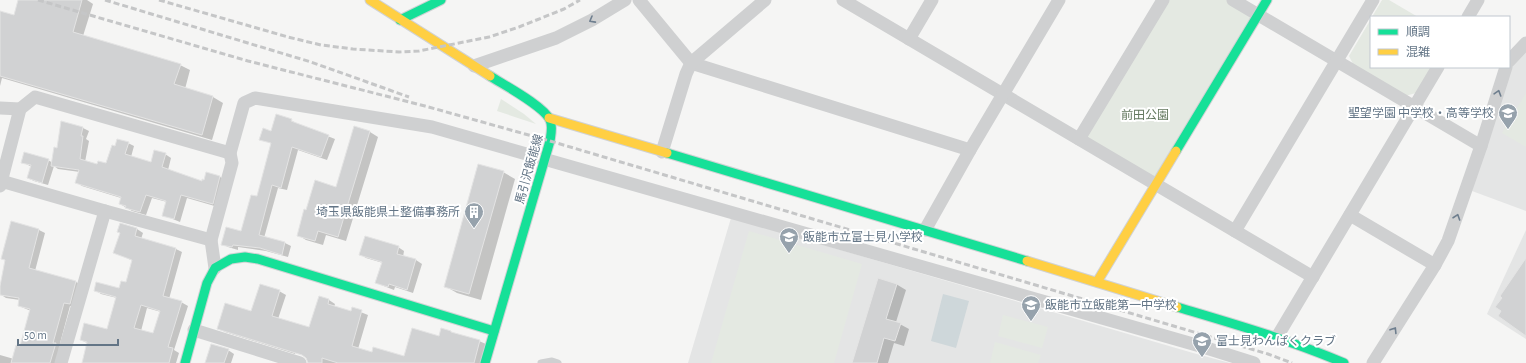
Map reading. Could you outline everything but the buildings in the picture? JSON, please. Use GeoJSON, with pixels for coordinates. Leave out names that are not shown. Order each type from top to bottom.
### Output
{"type":"FeatureCollection","features":[{"type":"Feature","properties":{"kind":"street"},"geometry":{"type":"LineString","coordinates":[[370,0],[540,109],[549,118],[1277,337],[1344,363]]}},
{"type":"Feature","properties":{"kind":"street"},"geometry":{"type":"LineString","coordinates":[[400,20],[441,0]]}},
{"type":"Feature","properties":{"kind":"street"},"geometry":{"type":"LineString","coordinates":[[474,66],[556,38],[592,20],[625,0]]}},
{"type":"Feature","properties":{"kind":"street"},"geometry":{"type":"LineString","coordinates":[[639,0],[691,63],[970,150]]}},
{"type":"Feature","properties":{"kind":"street"},"geometry":{"type":"LineString","coordinates":[[662,152],[686,74],[691,63],[765,0]]}},
{"type":"Feature","properties":{"kind":"street"},"geometry":{"type":"LineString","coordinates":[[844,0],[1313,277]]}},
{"type":"Feature","properties":{"kind":"street"},"geometry":{"type":"LineString","coordinates":[[909,39],[932,0]]}},
{"type":"Feature","properties":{"kind":"street"},"geometry":{"type":"LineString","coordinates":[[925,230],[970,150],[1059,0]]}},
{"type":"Feature","properties":{"kind":"street"},"geometry":{"type":"LineString","coordinates":[[1078,139],[1163,0]]}},
{"type":"Feature","properties":{"kind":"street"},"geometry":{"type":"LineString","coordinates":[[1233,0],[1481,146]]}},
{"type":"Feature","properties":{"kind":"street"},"geometry":{"type":"LineString","coordinates":[[1096,282],[1267,0]]}},
{"type":"Feature","properties":{"kind":"street"},"geometry":{"type":"LineString","coordinates":[[1235,231],[1373,0]]}},
{"type":"Feature","properties":{"kind":"street"},"geometry":{"type":"LineString","coordinates":[[1469,16],[1478,0]]}},
{"type":"Feature","properties":{"kind":"street"},"geometry":{"type":"LineString","coordinates":[[1510,60],[1526,43]]}},
{"type":"Feature","properties":{"kind":"street"},"geometry":{"type":"LineString","coordinates":[[1277,337],[1437,68]]}},
{"type":"Feature","properties":{"kind":"street"},"geometry":{"type":"LineString","coordinates":[[1373,363],[1435,265],[1452,232],[1506,68]]}},
{"type":"Feature","properties":{"kind":"street"},"geometry":{"type":"LineString","coordinates":[[211,240],[1,183],[20,109],[35,97],[230,153]]}},
{"type":"Feature","properties":{"kind":"street"},"geometry":{"type":"LineString","coordinates":[[215,268],[211,240],[232,163],[230,153],[244,103],[255,98],[432,127],[1200,346],[1254,363]]}},
{"type":"Feature","properties":{"kind":"street"},"geometry":{"type":"LineString","coordinates":[[0,108],[20,109]]}},
{"type":"Feature","properties":{"kind":"street","name":"馬引沢飯能線"},"geometry":{"type":"LineString","coordinates":[[485,363],[545,159],[552,130],[549,118]]}},
{"type":"Feature","properties":{"kind":"street"},"geometry":{"type":"LineString","coordinates":[[62,363],[105,211]]}},
{"type":"Feature","properties":{"kind":"street"},"geometry":{"type":"LineString","coordinates":[[1350,215],[1435,265]]}},
{"type":"Feature","properties":{"kind":"street"},"geometry":{"type":"LineString","coordinates":[[184,363],[207,283],[215,268],[231,259],[244,257],[258,259],[494,330]]}},
{"type":"Feature","properties":{"kind":"street"},"geometry":{"type":"LineString","coordinates":[[194,330],[300,363]]}},
{"type":"Feature","properties":{"kind":"lane"},"geometry":{"type":"LineString","coordinates":[[541,363],[552,361],[558,363]]}},
{"type":"Feature","properties":{"kind":"shaded area","name":"聖望学園 中学校・高等学校"},"geometry":{"type":"Polygon","coordinates":[[[1526,50],[1526,211],[1472,191],[1508,69],[1526,50]]]}},
{"type":"Feature","properties":{"kind":"shaded area","name":"飯能市立富士見小学校"},"geometry":{"type":"Polygon","coordinates":[[[731,218],[1193,353],[1230,363],[688,363],[731,218]]]}},
{"type":"Feature","properties":{"kind":"shaded area"},"geometry":{"type":"Polygon","coordinates":[[[1526,230],[1526,339],[1487,314],[1526,230]]]}},
{"type":"Feature","properties":{"kind":"shaded area"},"geometry":{"type":"Polygon","coordinates":[[[943,294],[969,301],[956,348],[931,341],[943,294]]]}},
{"type":"Feature","properties":{"kind":"green space","name":"前田公園"},"geometry":{"type":"Polygon","coordinates":[[[1163,0],[1233,0],[1258,15],[1156,184],[1079,139],[1163,0]]]}},
{"type":"Feature","properties":{"kind":"green space"},"geometry":{"type":"Polygon","coordinates":[[[1382,0],[1389,0],[1416,16],[1373,16],[1382,0]]]}},
{"type":"Feature","properties":{"kind":"green space"},"geometry":{"type":"Polygon","coordinates":[[[1370,21],[1370,68],[1430,68],[1416,93],[1405,96],[1353,64],[1349,56],[1370,21]]]}},
{"type":"Feature","properties":{"kind":"green space"},"geometry":{"type":"Polygon","coordinates":[[[1526,93],[1526,147],[1502,133],[1526,93]]]}},
{"type":"Feature","properties":{"kind":"green space"},"geometry":{"type":"Polygon","coordinates":[[[501,99],[524,114],[536,124],[497,111],[501,99]]]}},
{"type":"Feature","properties":{"kind":"green space"},"geometry":{"type":"Polygon","coordinates":[[[749,231],[862,264],[834,363],[711,363],[749,231]]]}},
{"type":"Feature","properties":{"kind":"green space"},"geometry":{"type":"Polygon","coordinates":[[[1003,315],[1048,327],[1042,348],[998,336],[1003,315]]]}},
{"type":"Feature","properties":{"kind":"green space"},"geometry":{"type":"Polygon","coordinates":[[[995,342],[1041,355],[1038,363],[990,363],[995,342]]]}},
{"type":"Feature","properties":{"kind":"railway"},"geometry":{"type":"LineString","coordinates":[[38,0],[248,61],[425,106],[550,141],[1268,354],[1292,363]]}},
{"type":"Feature","properties":{"kind":"railway"},"geometry":{"type":"LineString","coordinates":[[105,0],[311,62],[409,97]]}},
{"type":"Feature","properties":{"kind":"railway"},"geometry":{"type":"LineString","coordinates":[[159,0],[321,45],[399,52],[419,51],[489,37],[564,9],[580,0]]}},
{"type":"Feature","properties":{"kind":"traffic: fast"},"geometry":{"type":"LineString","coordinates":[[400,20],[441,0]]}},
{"type":"Feature","properties":{"kind":"traffic: fast"},"geometry":{"type":"LineString","coordinates":[[1176,151],[1267,0]]}},
{"type":"Feature","properties":{"kind":"traffic: fast"},"geometry":{"type":"LineString","coordinates":[[485,363],[550,141],[552,127],[550,120],[540,108],[490,76]]}},
{"type":"Feature","properties":{"kind":"traffic: fast"},"geometry":{"type":"LineString","coordinates":[[667,153],[1027,261]]}},
{"type":"Feature","properties":{"kind":"traffic: fast"},"geometry":{"type":"LineString","coordinates":[[185,363],[207,283],[215,268],[231,259],[245,257],[258,259],[494,331]]}},
{"type":"Feature","properties":{"kind":"traffic: fast"},"geometry":{"type":"LineString","coordinates":[[1177,307],[1241,326],[1344,363]]}},
{"type":"Feature","properties":{"kind":"traffic: slow"},"geometry":{"type":"LineString","coordinates":[[370,0],[490,76]]}},
{"type":"Feature","properties":{"kind":"traffic: slow"},"geometry":{"type":"LineString","coordinates":[[549,118],[667,153]]}},
{"type":"Feature","properties":{"kind":"traffic: slow"},"geometry":{"type":"LineString","coordinates":[[1097,282],[1176,151]]}},
{"type":"Feature","properties":{"kind":"traffic: slow"},"geometry":{"type":"LineString","coordinates":[[1027,261],[1177,307]]}},
{"type":"Feature","properties":{"kind":"place","name":"聖望学園 中学校・高等学校"},"geometry":{"type":"Point","coordinates":[1508,130]}},
{"type":"Feature","properties":{"kind":"place","name":"埼玉県飯能県土整備事務所"},"geometry":{"type":"Point","coordinates":[474,229]}},
{"type":"Feature","properties":{"kind":"place","name":"飯能市立富士見小学校"},"geometry":{"type":"Point","coordinates":[789,254]}},
{"type":"Feature","properties":{"kind":"place","name":"飯能市立飯能第一中学校"},"geometry":{"type":"Point","coordinates":[1031,322]}},
{"type":"Feature","properties":{"kind":"place","name":"富士見わんぱくクラブ"},"geometry":{"type":"Point","coordinates":[1202,358]}}]}
